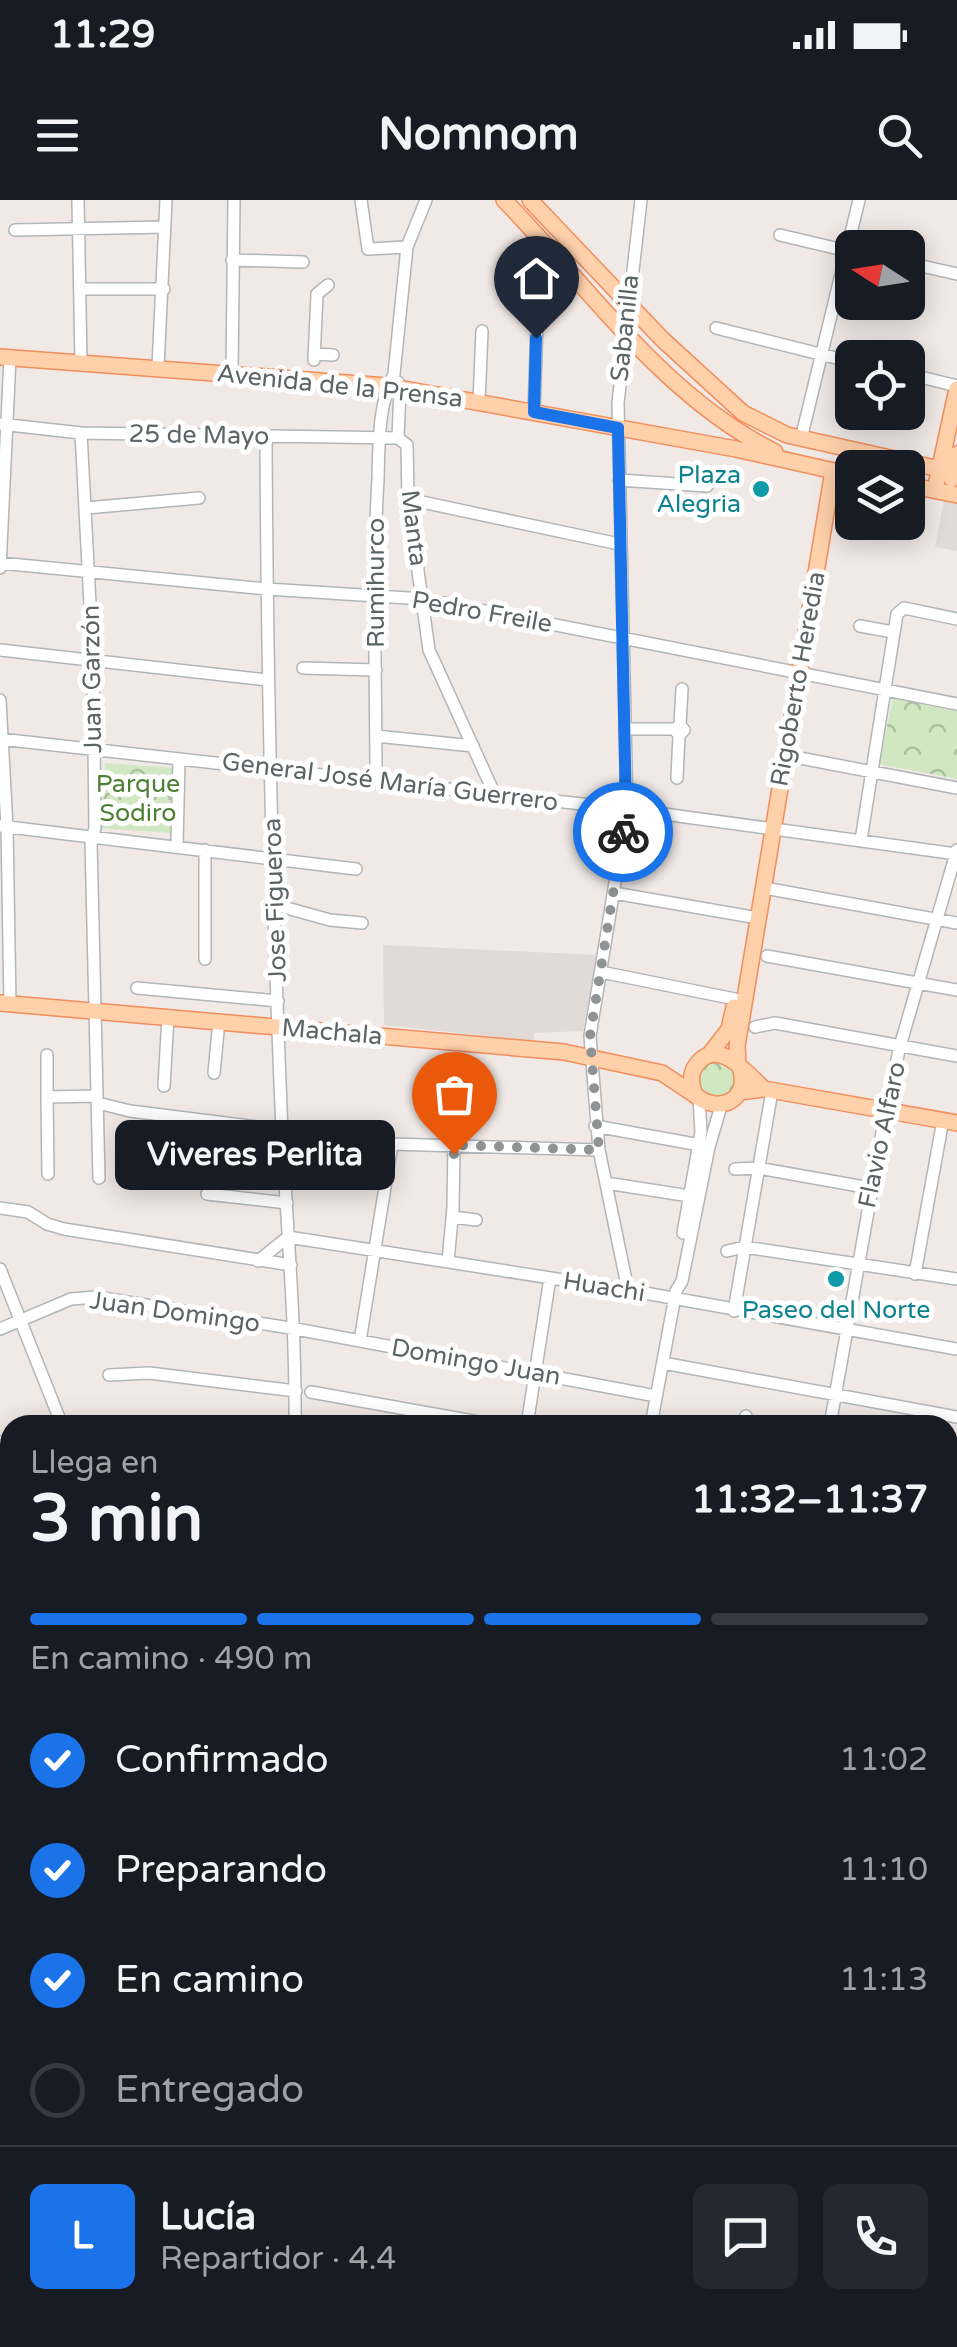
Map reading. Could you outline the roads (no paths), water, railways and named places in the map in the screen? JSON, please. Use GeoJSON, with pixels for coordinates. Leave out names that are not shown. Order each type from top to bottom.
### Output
{"type":"FeatureCollection","features":[{"type":"Feature","properties":{"kind":"main road"},"geometry":{"type":"LineString","coordinates":[[504,200],[679,387],[739,432],[796,462]]}},
{"type":"Feature","properties":{"kind":"main road"},"geometry":{"type":"LineString","coordinates":[[530,200],[699,376],[743,414],[772,429],[850,450]]}},
{"type":"Feature","properties":{"kind":"main road","name":"Avenida de la Prensa"},"geometry":{"type":"LineString","coordinates":[[5,358],[232,373],[313,366],[480,402],[815,463],[834,471]]}},
{"type":"Feature","properties":{"kind":"main road"},"geometry":{"type":"LineString","coordinates":[[947,493],[957,388]]}},
{"type":"Feature","properties":{"kind":"main road"},"geometry":{"type":"LineString","coordinates":[[736,449],[739,432]]}},
{"type":"Feature","properties":{"kind":"main road"},"geometry":{"type":"LineString","coordinates":[[950,471],[957,454]]}},
{"type":"Feature","properties":{"kind":"main road"},"geometry":{"type":"LineString","coordinates":[[815,463],[835,457]]}},
{"type":"Feature","properties":{"kind":"main road"},"geometry":{"type":"LineString","coordinates":[[925,466],[950,471]]}},
{"type":"Feature","properties":{"kind":"main road","name":"Rigoberto Heredia"},"geometry":{"type":"LineString","coordinates":[[697,1097],[692,1076],[729,1029],[754,917],[834,471]]}},
{"type":"Feature","properties":{"kind":"main road","name":"Rigoberto Heredia"},"geometry":{"type":"LineString","coordinates":[[740,1092],[742,1075],[737,1046],[754,917]]}},
{"type":"Feature","properties":{"kind":"main road","name":"Machala"},"geometry":{"type":"LineString","coordinates":[[5,1004],[564,1052],[662,1073],[697,1097]]}},
{"type":"Feature","properties":{"kind":"main road"},"geometry":{"type":"LineString","coordinates":[[704,1058],[723,1054],[768,1090]]}},
{"type":"Feature","properties":{"kind":"main road","name":"Machala"},"geometry":{"type":"LineString","coordinates":[[662,1073],[704,1058]]}},
{"type":"Feature","properties":{"kind":"main road"},"geometry":{"type":"LineString","coordinates":[[697,1097],[721,1106],[740,1092],[768,1090],[950,1122]]}},
{"type":"Feature","properties":{"kind":"street"},"geometry":{"type":"LineString","coordinates":[[78,200],[82,362]]}},
{"type":"Feature","properties":{"kind":"street"},"geometry":{"type":"LineString","coordinates":[[158,367],[166,200]]}},
{"type":"Feature","properties":{"kind":"street"},"geometry":{"type":"LineString","coordinates":[[232,373],[234,200]]}},
{"type":"Feature","properties":{"kind":"street"},"geometry":{"type":"LineString","coordinates":[[361,200],[368,249],[406,247]]}},
{"type":"Feature","properties":{"kind":"street","name":"Manta"},"geometry":{"type":"LineString","coordinates":[[426,200],[406,247],[394,383],[398,438],[407,445],[408,500],[429,650],[495,795]]}},
{"type":"Feature","properties":{"kind":"street","name":"Sabanilla"},"geometry":{"type":"LineString","coordinates":[[628,1290],[599,1150],[590,1036],[626,809],[618,428],[627,302],[641,200]]}},
{"type":"Feature","properties":{"kind":"street"},"geometry":{"type":"LineString","coordinates":[[853,230],[858,200]]}},
{"type":"Feature","properties":{"kind":"street"},"geometry":{"type":"LineString","coordinates":[[15,230],[165,226]]}},
{"type":"Feature","properties":{"kind":"street"},"geometry":{"type":"LineString","coordinates":[[534,412],[540,236]]}},
{"type":"Feature","properties":{"kind":"street"},"geometry":{"type":"LineString","coordinates":[[780,236],[835,248]]}},
{"type":"Feature","properties":{"kind":"street"},"geometry":{"type":"LineString","coordinates":[[232,260],[304,262]]}},
{"type":"Feature","properties":{"kind":"street"},"geometry":{"type":"LineString","coordinates":[[925,267],[957,274]]}},
{"type":"Feature","properties":{"kind":"street"},"geometry":{"type":"LineString","coordinates":[[313,366],[317,293],[328,285]]}},
{"type":"Feature","properties":{"kind":"street"},"geometry":{"type":"LineString","coordinates":[[80,289],[164,289]]}},
{"type":"Feature","properties":{"kind":"street"},"geometry":{"type":"LineString","coordinates":[[801,438],[835,306]]}},
{"type":"Feature","properties":{"kind":"street"},"geometry":{"type":"LineString","coordinates":[[716,328],[835,357]]}},
{"type":"Feature","properties":{"kind":"street"},"geometry":{"type":"LineString","coordinates":[[480,402],[482,331]]}},
{"type":"Feature","properties":{"kind":"street"},"geometry":{"type":"LineString","coordinates":[[313,366],[334,355]]}},
{"type":"Feature","properties":{"kind":"street"},"geometry":{"type":"LineString","coordinates":[[0,566],[5,358]]}},
{"type":"Feature","properties":{"kind":"street"},"geometry":{"type":"LineString","coordinates":[[925,379],[957,388]]}},
{"type":"Feature","properties":{"kind":"street","name":"Rumihurco"},"geometry":{"type":"LineString","coordinates":[[376,780],[374,596],[380,436],[394,383]]}},
{"type":"Feature","properties":{"kind":"street","name":"25 de Mayo"},"geometry":{"type":"LineString","coordinates":[[2,424],[80,433],[398,438]]}},
{"type":"Feature","properties":{"kind":"street","name":"Juan Garzón"},"geometry":{"type":"LineString","coordinates":[[80,433],[93,661],[91,846],[99,1178]]}},
{"type":"Feature","properties":{"kind":"street","name":"Jose Figueroa"},"geometry":{"type":"LineString","coordinates":[[266,436],[267,680],[282,1132],[296,1328],[296,1415]]}},
{"type":"Feature","properties":{"kind":"street"},"geometry":{"type":"LineString","coordinates":[[619,480],[707,486]]}},
{"type":"Feature","properties":{"kind":"street"},"geometry":{"type":"LineString","coordinates":[[86,508],[199,498]]}},
{"type":"Feature","properties":{"kind":"street"},"geometry":{"type":"LineString","coordinates":[[408,500],[620,544]]}},
{"type":"Feature","properties":{"kind":"street","name":"Pedro Freile"},"geometry":{"type":"LineString","coordinates":[[0,566],[424,599],[957,704]]}},
{"type":"Feature","properties":{"kind":"street"},"geometry":{"type":"LineString","coordinates":[[861,840],[893,632],[900,610],[957,618]]}},
{"type":"Feature","properties":{"kind":"street"},"geometry":{"type":"LineString","coordinates":[[860,626],[893,632]]}},
{"type":"Feature","properties":{"kind":"street"},"geometry":{"type":"LineString","coordinates":[[0,650],[267,680]]}},
{"type":"Feature","properties":{"kind":"street"},"geometry":{"type":"LineString","coordinates":[[303,668],[376,670]]}},
{"type":"Feature","properties":{"kind":"street"},"geometry":{"type":"LineString","coordinates":[[677,778],[682,689]]}},
{"type":"Feature","properties":{"kind":"street"},"geometry":{"type":"LineString","coordinates":[[0,704],[5,1004]]}},
{"type":"Feature","properties":{"kind":"street"},"geometry":{"type":"LineString","coordinates":[[624,729],[678,730]]}},
{"type":"Feature","properties":{"kind":"street"},"geometry":{"type":"LineString","coordinates":[[376,736],[474,746]]}},
{"type":"Feature","properties":{"kind":"street","name":"General José María Guerrero"},"geometry":{"type":"LineString","coordinates":[[0,739],[626,809],[957,852]]}},
{"type":"Feature","properties":{"kind":"street"},"geometry":{"type":"LineString","coordinates":[[784,755],[957,788]]}},
{"type":"Feature","properties":{"kind":"street"},"geometry":{"type":"LineString","coordinates":[[177,846],[179,759]]}},
{"type":"Feature","properties":{"kind":"street"},"geometry":{"type":"LineString","coordinates":[[3,827],[356,868]]}},
{"type":"Feature","properties":{"kind":"street"},"geometry":{"type":"LineString","coordinates":[[204,958],[205,850]]}},
{"type":"Feature","properties":{"kind":"street","name":"Flavio Alfaro"},"geometry":{"type":"LineString","coordinates":[[832,1415],[870,1188],[900,1046],[957,852]]}},
{"type":"Feature","properties":{"kind":"street"},"geometry":{"type":"LineString","coordinates":[[770,889],[957,923]]}},
{"type":"Feature","properties":{"kind":"street"},"geometry":{"type":"LineString","coordinates":[[614,893],[754,917]]}},
{"type":"Feature","properties":{"kind":"street"},"geometry":{"type":"LineString","coordinates":[[276,906],[330,920],[362,923]]}},
{"type":"Feature","properties":{"kind":"street"},"geometry":{"type":"LineString","coordinates":[[767,956],[957,990]]}},
{"type":"Feature","properties":{"kind":"street"},"geometry":{"type":"LineString","coordinates":[[601,972],[735,999]]}},
{"type":"Feature","properties":{"kind":"street"},"geometry":{"type":"LineString","coordinates":[[137,988],[278,1002]]}},
{"type":"Feature","properties":{"kind":"street"},"geometry":{"type":"LineString","coordinates":[[164,1086],[168,1016]]}},
{"type":"Feature","properties":{"kind":"street"},"geometry":{"type":"LineString","coordinates":[[214,1074],[218,1021]]}},
{"type":"Feature","properties":{"kind":"street"},"geometry":{"type":"LineString","coordinates":[[755,1027],[775,1023],[957,1056]]}},
{"type":"Feature","properties":{"kind":"street"},"geometry":{"type":"LineString","coordinates":[[47,1055],[48,1174]]}},
{"type":"Feature","properties":{"kind":"street"},"geometry":{"type":"LineString","coordinates":[[734,1311],[768,1090]]}},
{"type":"Feature","properties":{"kind":"street"},"geometry":{"type":"LineString","coordinates":[[694,1196],[700,1145],[697,1097]]}},
{"type":"Feature","properties":{"kind":"street"},"geometry":{"type":"LineString","coordinates":[[47,1098],[97,1100],[116,1108],[392,1144],[599,1150]]}},
{"type":"Feature","properties":{"kind":"street"},"geometry":{"type":"LineString","coordinates":[[653,1415],[676,1295],[674,1279],[721,1106]]}},
{"type":"Feature","properties":{"kind":"street"},"geometry":{"type":"LineString","coordinates":[[915,1274],[950,1122]]}},
{"type":"Feature","properties":{"kind":"street"},"geometry":{"type":"LineString","coordinates":[[596,1126],[700,1145]]}},
{"type":"Feature","properties":{"kind":"street"},"geometry":{"type":"LineString","coordinates":[[360,1341],[392,1144]]}},
{"type":"Feature","properties":{"kind":"street"},"geometry":{"type":"LineString","coordinates":[[448,1261],[454,1145]]}},
{"type":"Feature","properties":{"kind":"street"},"geometry":{"type":"LineString","coordinates":[[735,1168],[758,1168],[870,1188]]}},
{"type":"Feature","properties":{"kind":"street"},"geometry":{"type":"LineString","coordinates":[[606,1183],[694,1196]]}},
{"type":"Feature","properties":{"kind":"street"},"geometry":{"type":"LineString","coordinates":[[207,1194],[286,1203]]}},
{"type":"Feature","properties":{"kind":"street"},"geometry":{"type":"LineString","coordinates":[[0,1208],[28,1212],[64,1229],[291,1265]]}},
{"type":"Feature","properties":{"kind":"street"},"geometry":{"type":"LineString","coordinates":[[453,1218],[476,1220]]}},
{"type":"Feature","properties":{"kind":"street"},"geometry":{"type":"LineString","coordinates":[[258,1260],[288,1237]]}},
{"type":"Feature","properties":{"kind":"street","name":"Huachi"},"geometry":{"type":"LineString","coordinates":[[288,1237],[676,1295],[734,1311],[957,1349]]}},
{"type":"Feature","properties":{"kind":"street"},"geometry":{"type":"LineString","coordinates":[[727,1251],[745,1246],[957,1279]]}},
{"type":"Feature","properties":{"kind":"street"},"geometry":{"type":"LineString","coordinates":[[0,1269],[58,1415]]}},
{"type":"Feature","properties":{"kind":"street"},"geometry":{"type":"LineString","coordinates":[[529,1415],[550,1278]]}},
{"type":"Feature","properties":{"kind":"street","name":"Juan Domingo"},"geometry":{"type":"LineString","coordinates":[[0,1329],[71,1299],[96,1297],[296,1328]]}},
{"type":"Feature","properties":{"kind":"street","name":"Domingo Juan"},"geometry":{"type":"LineString","coordinates":[[296,1328],[656,1396]]}},
{"type":"Feature","properties":{"kind":"street"},"geometry":{"type":"LineString","coordinates":[[663,1363],[947,1415]]}},
{"type":"Feature","properties":{"kind":"street"},"geometry":{"type":"LineString","coordinates":[[109,1375],[149,1373],[296,1391]]}},
{"type":"Feature","properties":{"kind":"street"},"geometry":{"type":"LineString","coordinates":[[311,1392],[440,1415]]}},
{"type":"Feature","properties":{"kind":"place","name":"Plaza Alegria"},"geometry":{"type":"Point","coordinates":[761,489]}},
{"type":"Feature","properties":{"kind":"place","name":"Viveres Perlita"},"geometry":{"type":"Point","coordinates":[454,1154]}},
{"type":"Feature","properties":{"kind":"place","name":"Paseo del Norte"},"geometry":{"type":"Point","coordinates":[836,1279]}},
{"type":"Feature","properties":{"kind":"park label","name":"Parque Sodiro"},"geometry":{"type":"Point","coordinates":[138,798]}}]}
